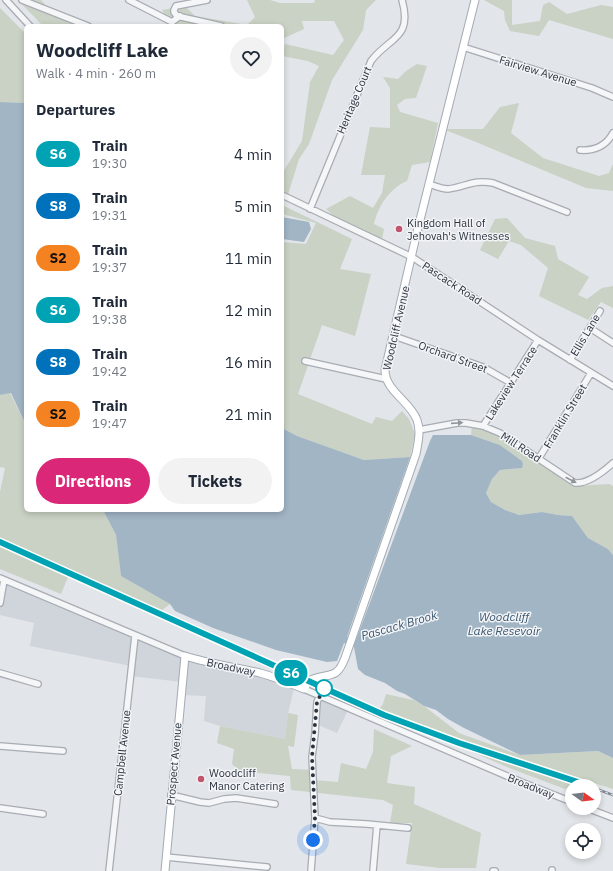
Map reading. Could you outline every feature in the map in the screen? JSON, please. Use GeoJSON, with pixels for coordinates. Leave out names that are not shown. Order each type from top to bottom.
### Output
{"type":"FeatureCollection","features":[{"type":"Feature","properties":{"kind":"main road","name":"Woodcliff Avenue"},"geometry":{"type":"LineString","coordinates":[[304,688],[309,681],[333,674],[339,670],[351,642],[416,454],[419,430],[413,413],[390,386],[386,379],[386,363],[394,336],[429,184],[475,0]]}},
{"type":"Feature","properties":{"kind":"main road","name":"Broadway"},"geometry":{"type":"LineString","coordinates":[[185,656],[258,673],[284,680],[304,688]]}},
{"type":"Feature","properties":{"kind":"main road","name":"Prospect Avenue"},"geometry":{"type":"LineString","coordinates":[[164,871],[185,656]]}},
{"type":"Feature","properties":{"kind":"street"},"geometry":{"type":"LineString","coordinates":[[6,0],[28,24]]}},
{"type":"Feature","properties":{"kind":"street"},"geometry":{"type":"LineString","coordinates":[[22,0],[83,24]]}},
{"type":"Feature","properties":{"kind":"street"},"geometry":{"type":"LineString","coordinates":[[129,0],[172,22],[180,16]]}},
{"type":"Feature","properties":{"kind":"street"},"geometry":{"type":"LineString","coordinates":[[207,0],[176,6],[174,12],[177,16],[213,24]]}},
{"type":"Feature","properties":{"kind":"street","name":"Heritage Court"},"geometry":{"type":"LineString","coordinates":[[310,209],[371,61],[381,50],[394,41],[403,28],[405,16],[402,0]]}},
{"type":"Feature","properties":{"kind":"street","name":"Fairview Avenue"},"geometry":{"type":"LineString","coordinates":[[463,47],[592,88],[613,97]]}},
{"type":"Feature","properties":{"kind":"street"},"geometry":{"type":"LineString","coordinates":[[580,150],[589,150],[599,147],[608,141],[613,133]]}},
{"type":"Feature","properties":{"kind":"street"},"geometry":{"type":"LineString","coordinates":[[429,184],[449,189],[477,181],[493,182],[567,212]]}},
{"type":"Feature","properties":{"kind":"street","name":"Pascack Road"},"geometry":{"type":"LineString","coordinates":[[284,196],[412,257],[538,340],[613,386]]}},
{"type":"Feature","properties":{"kind":"street","name":"Ellis Lane"},"geometry":{"type":"LineString","coordinates":[[570,360],[600,311]]}},
{"type":"Feature","properties":{"kind":"street"},"geometry":{"type":"LineString","coordinates":[[590,328],[613,342]]}},
{"type":"Feature","properties":{"kind":"street","name":"Orchard Street"},"geometry":{"type":"LineString","coordinates":[[394,336],[483,367],[511,383]]}},
{"type":"Feature","properties":{"kind":"street","name":"Lakeview Terrace"},"geometry":{"type":"LineString","coordinates":[[484,426],[538,340]]}},
{"type":"Feature","properties":{"kind":"street"},"geometry":{"type":"LineString","coordinates":[[304,361],[386,379]]}},
{"type":"Feature","properties":{"kind":"street","name":"Franklin Street"},"geometry":{"type":"LineString","coordinates":[[539,458],[591,373]]}},
{"type":"Feature","properties":{"kind":"street","name":"Mill Road"},"geometry":{"type":"LineString","coordinates":[[419,430],[457,423],[484,426],[500,433],[539,458],[571,482],[579,484],[598,475],[613,463]]}},
{"type":"Feature","properties":{"kind":"street"},"geometry":{"type":"LineString","coordinates":[[0,603],[2,579]]}},
{"type":"Feature","properties":{"kind":"street","name":"Broadway"},"geometry":{"type":"LineString","coordinates":[[2,579],[185,656]]}},
{"type":"Feature","properties":{"kind":"street","name":"Campbell Avenue"},"geometry":{"type":"LineString","coordinates":[[109,871],[135,636]]}},
{"type":"Feature","properties":{"kind":"street"},"geometry":{"type":"LineString","coordinates":[[0,673],[38,684]]}},
{"type":"Feature","properties":{"kind":"street","name":"Broadway"},"geometry":{"type":"LineString","coordinates":[[304,688],[521,782],[565,799]]}},
{"type":"Feature","properties":{"kind":"street"},"geometry":{"type":"LineString","coordinates":[[311,871],[315,818],[312,757],[317,702],[320,695]]}},
{"type":"Feature","properties":{"kind":"street"},"geometry":{"type":"LineString","coordinates":[[0,746],[63,751]]}},
{"type":"Feature","properties":{"kind":"street"},"geometry":{"type":"LineString","coordinates":[[171,795],[209,803],[224,799],[236,798],[275,804]]}},
{"type":"Feature","properties":{"kind":"street"},"geometry":{"type":"LineString","coordinates":[[0,808],[43,814]]}},
{"type":"Feature","properties":{"kind":"street"},"geometry":{"type":"LineString","coordinates":[[601,813],[613,818]]}},
{"type":"Feature","properties":{"kind":"street"},"geometry":{"type":"LineString","coordinates":[[315,818],[330,822],[408,828]]}},
{"type":"Feature","properties":{"kind":"street"},"geometry":{"type":"LineString","coordinates":[[373,871],[377,825]]}},
{"type":"Feature","properties":{"kind":"street"},"geometry":{"type":"LineString","coordinates":[[166,857],[267,867]]}},
{"type":"Feature","properties":{"kind":"shaded area"},"geometry":{"type":"Polygon","coordinates":[[[4,580],[170,651],[295,685],[288,713],[285,739],[220,726],[204,721],[206,696],[181,695],[182,682],[130,676],[131,666],[30,646],[34,623],[0,615],[0,603],[4,580]]]}},
{"type":"Feature","properties":{"kind":"shaded area"},"geometry":{"type":"Polygon","coordinates":[[[320,695],[349,708],[337,733],[316,724],[320,695]]]}},
{"type":"Feature","properties":{"kind":"green space"},"geometry":{"type":"Polygon","coordinates":[[[18,0],[41,0],[50,10],[80,24],[41,24],[18,0]]]}},
{"type":"Feature","properties":{"kind":"green space"},"geometry":{"type":"Polygon","coordinates":[[[247,0],[270,0],[280,3],[314,3],[315,0],[376,0],[366,10],[363,30],[332,80],[309,144],[299,159],[287,198],[284,196],[284,171],[302,141],[310,82],[319,66],[308,61],[284,56],[285,44],[333,55],[344,40],[334,21],[302,21],[304,29],[284,38],[284,24],[248,24],[255,17],[247,0]]]}},
{"type":"Feature","properties":{"kind":"green space"},"geometry":{"type":"Polygon","coordinates":[[[484,0],[512,0],[512,25],[540,21],[543,5],[549,2],[567,14],[601,5],[613,7],[613,39],[549,20],[539,36],[510,31],[505,20],[504,11],[484,0]]]}},
{"type":"Feature","properties":{"kind":"green space"},"geometry":{"type":"Polygon","coordinates":[[[185,6],[195,16],[241,24],[170,24],[162,10],[185,6]]]}},
{"type":"Feature","properties":{"kind":"green space"},"geometry":{"type":"Polygon","coordinates":[[[0,8],[24,32],[24,103],[0,102],[0,8]]]}},
{"type":"Feature","properties":{"kind":"green space"},"geometry":{"type":"Polygon","coordinates":[[[417,64],[427,66],[416,98],[405,99],[397,105],[400,112],[438,123],[430,162],[412,165],[407,181],[395,188],[390,193],[378,211],[374,224],[384,229],[382,239],[334,216],[326,209],[350,196],[373,208],[382,193],[385,175],[361,175],[370,127],[390,128],[390,88],[383,77],[398,79],[406,71],[417,64]]]}},
{"type":"Feature","properties":{"kind":"green space"},"geometry":{"type":"Polygon","coordinates":[[[519,103],[511,133],[543,158],[599,176],[609,173],[613,164],[613,191],[586,188],[443,129],[483,129],[500,107],[519,103]]]}},
{"type":"Feature","properties":{"kind":"green space"},"geometry":{"type":"Polygon","coordinates":[[[284,206],[352,239],[340,269],[371,274],[355,336],[322,325],[298,394],[372,424],[376,417],[392,421],[402,411],[409,419],[415,434],[410,457],[364,460],[297,436],[284,429],[284,242],[306,244],[316,223],[284,215],[284,206]]]}},
{"type":"Feature","properties":{"kind":"green space"},"geometry":{"type":"Polygon","coordinates":[[[507,218],[525,238],[555,246],[558,259],[589,277],[578,295],[587,299],[602,288],[613,286],[613,308],[601,302],[588,320],[539,296],[548,268],[521,245],[509,241],[498,259],[480,250],[495,219],[507,218]]]}},
{"type":"Feature","properties":{"kind":"green space"},"geometry":{"type":"Polygon","coordinates":[[[10,393],[24,421],[24,512],[104,512],[116,535],[121,576],[170,604],[162,610],[86,576],[68,577],[61,594],[0,569],[0,492],[5,468],[0,467],[0,395],[10,393]]]}},
{"type":"Feature","properties":{"kind":"green space"},"geometry":{"type":"Polygon","coordinates":[[[472,424],[502,436],[577,486],[609,484],[613,486],[613,555],[608,549],[588,538],[572,516],[542,512],[519,515],[505,510],[491,502],[486,493],[492,479],[500,470],[521,468],[523,464],[522,461],[500,445],[471,435],[472,424]]]}},
{"type":"Feature","properties":{"kind":"green space"},"geometry":{"type":"Polygon","coordinates":[[[386,694],[413,700],[424,706],[459,733],[520,755],[598,751],[613,758],[613,789],[601,785],[601,779],[565,779],[565,789],[507,767],[378,711],[383,704],[386,694]]]}},
{"type":"Feature","properties":{"kind":"green space"},"geometry":{"type":"Polygon","coordinates":[[[288,713],[298,715],[294,747],[288,746],[292,769],[313,770],[312,780],[338,782],[341,763],[366,769],[373,752],[374,729],[412,746],[391,756],[387,783],[415,787],[414,804],[481,833],[476,868],[440,868],[406,864],[412,823],[390,823],[393,805],[383,800],[291,790],[290,776],[240,771],[232,764],[234,749],[217,743],[220,726],[285,739],[288,713]]]}},
{"type":"Feature","properties":{"kind":"water"},"geometry":{"type":"Polygon","coordinates":[[[0,102],[24,103],[24,421],[11,393],[0,395],[0,102]]]}},
{"type":"Feature","properties":{"kind":"water"},"geometry":{"type":"Polygon","coordinates":[[[284,217],[309,222],[311,229],[304,242],[284,239],[284,217]]]}},
{"type":"Feature","properties":{"kind":"water","name":"Woodcliff Lake Resevoir"},"geometry":{"type":"Polygon","coordinates":[[[284,429],[297,436],[364,460],[410,457],[347,637],[356,640],[433,435],[471,435],[500,445],[522,461],[523,464],[522,468],[500,470],[492,479],[486,493],[491,502],[505,510],[519,515],[542,512],[572,516],[588,538],[608,549],[613,555],[613,758],[598,751],[520,755],[464,728],[436,710],[424,706],[385,683],[365,675],[358,669],[354,647],[344,643],[337,661],[327,662],[276,650],[213,628],[175,611],[170,604],[121,576],[116,535],[104,512],[284,512],[284,429]]]}},
{"type":"Feature","properties":{"kind":"railway"},"geometry":{"type":"LineString","coordinates":[[0,542],[384,715],[459,743],[569,779]]}},
{"type":"Feature","properties":{"kind":"railway"},"geometry":{"type":"LineString","coordinates":[[601,791],[613,795]]}},
{"type":"Feature","properties":{"kind":"train","name":"S6"},"geometry":{"type":"LineString","coordinates":[[0,542],[384,715],[459,743],[570,779]]}},
{"type":"Feature","properties":{"kind":"place","name":"Kingdom Hall of Jehovah's Witnesses"},"geometry":{"type":"Point","coordinates":[399,229]}},
{"type":"Feature","properties":{"kind":"place","name":"Woodcliff Manor Catering"},"geometry":{"type":"Point","coordinates":[201,779]}},
{"type":"Feature","properties":{"kind":"route"},"geometry":{"type":"LineString","coordinates":[[313,840],[315,818],[312,757],[317,702],[324,688]]}},
{"type":"Feature","properties":{"kind":"water label","name":"Pascack Brook"},"geometry":{"type":"Point","coordinates":[399,625]}}]}
